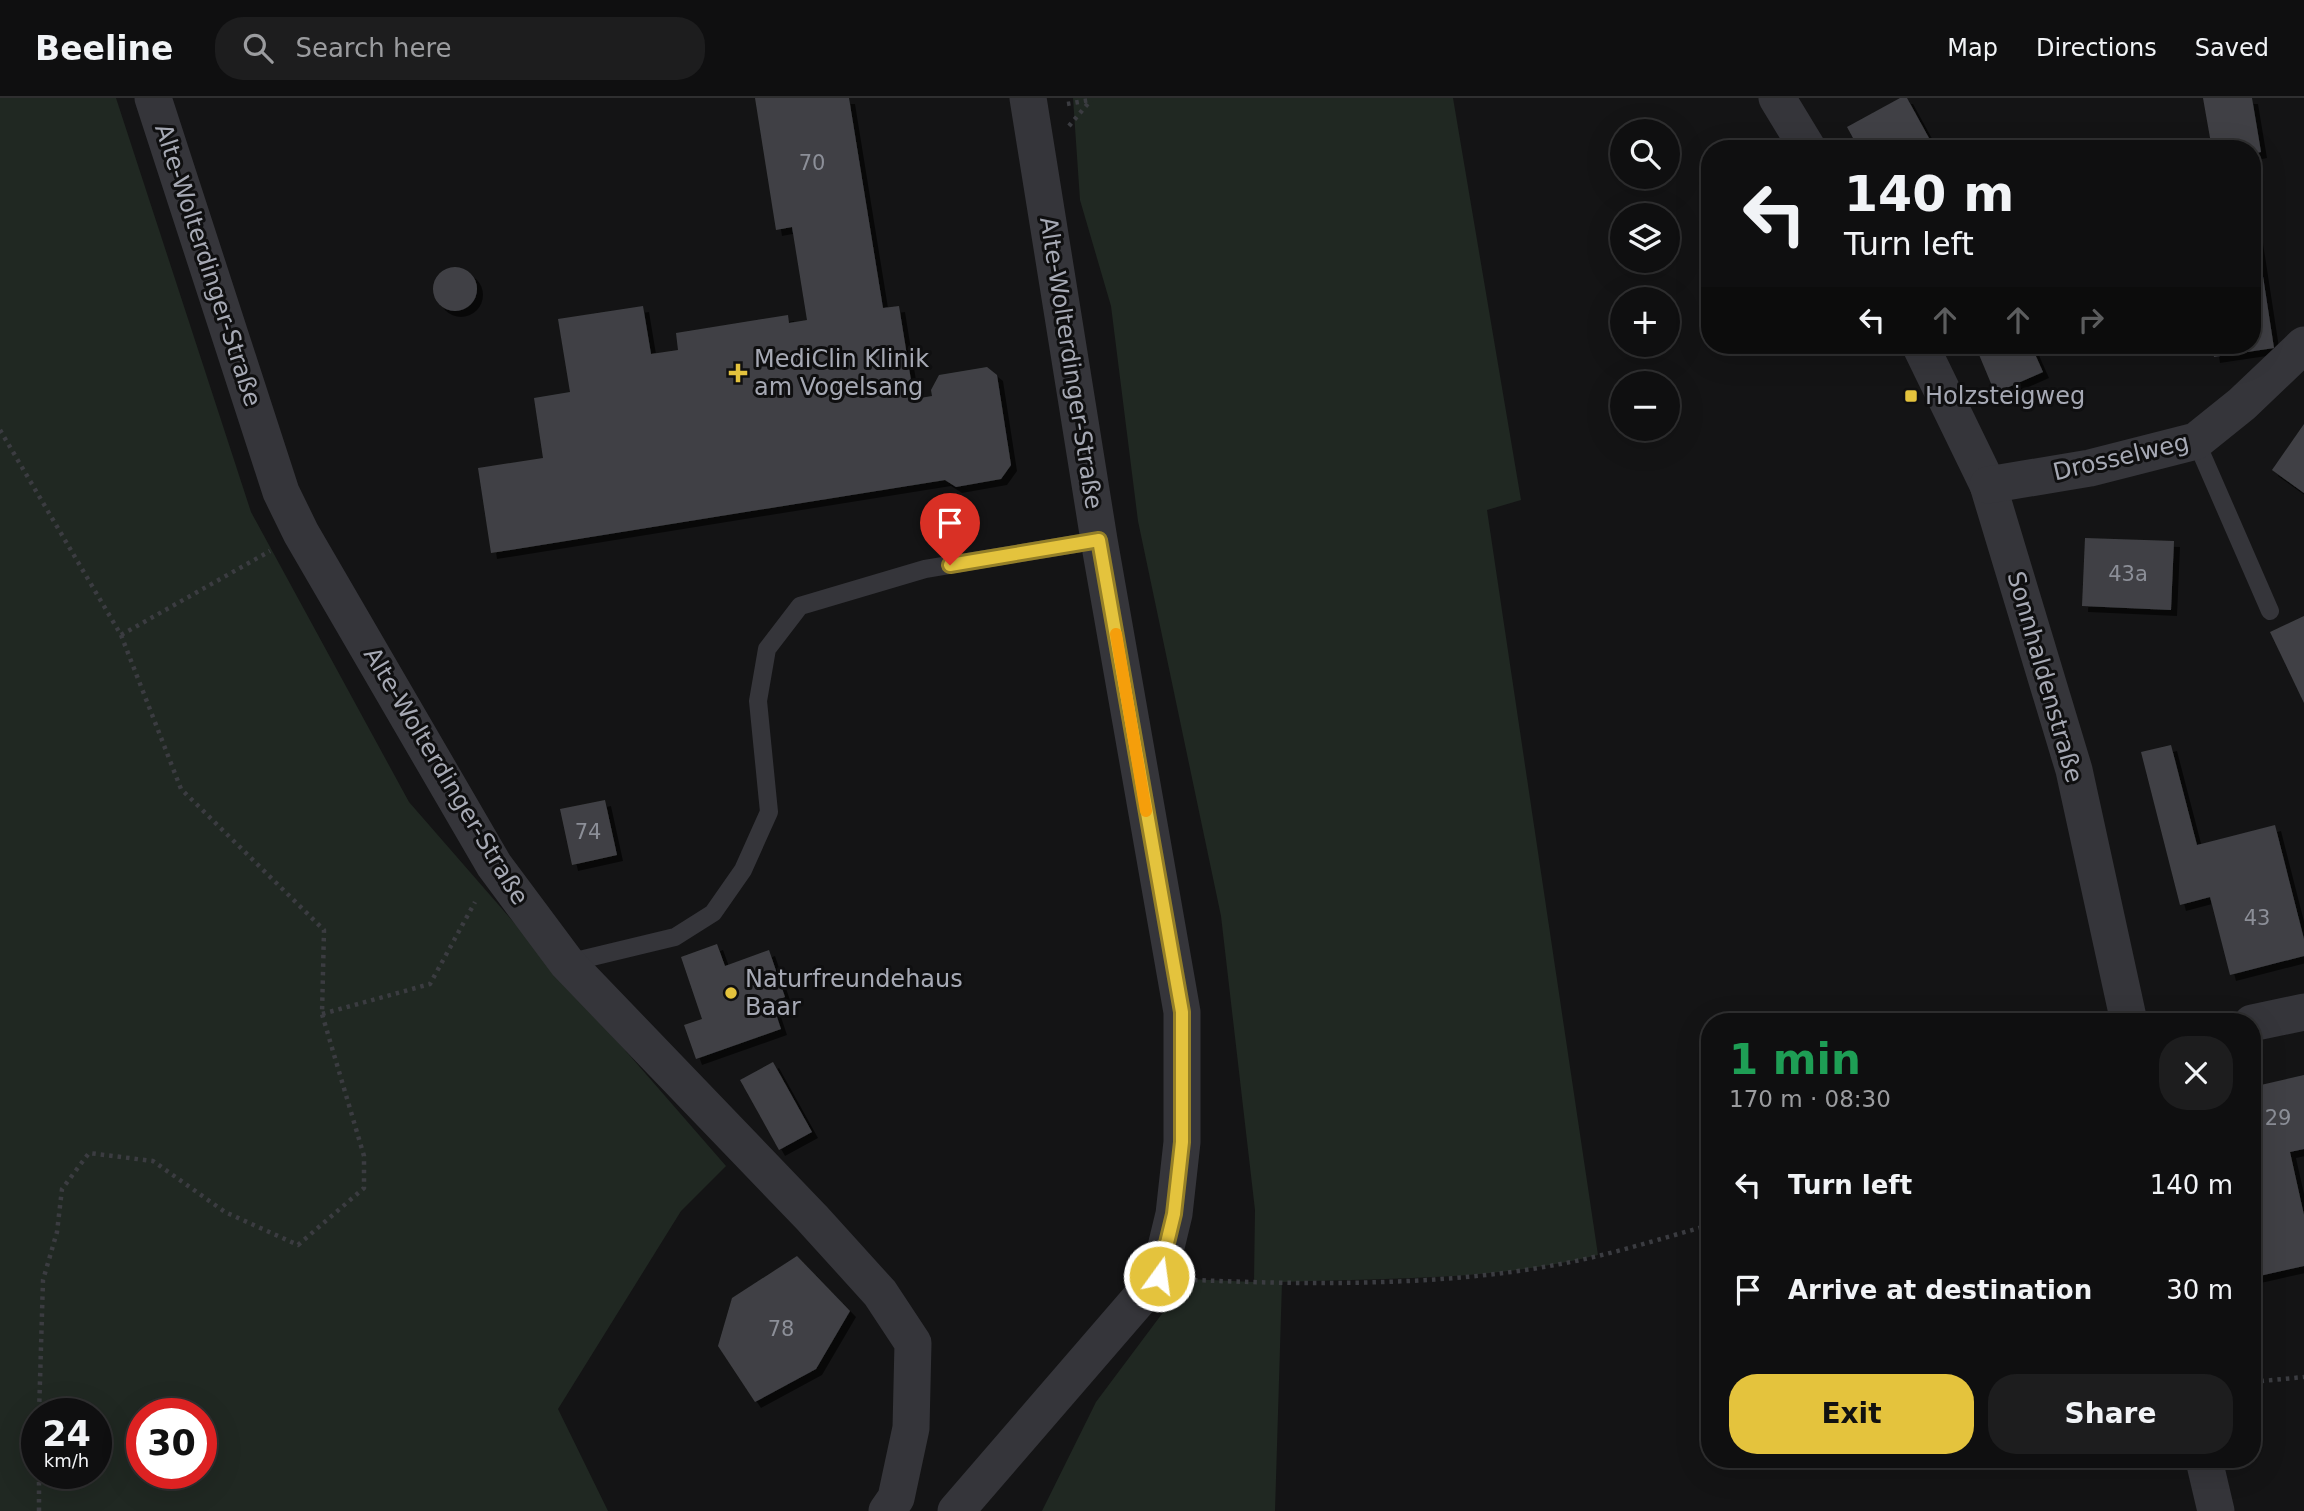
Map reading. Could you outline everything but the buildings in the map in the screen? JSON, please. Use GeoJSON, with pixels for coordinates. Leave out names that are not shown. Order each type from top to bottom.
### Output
{"type":"FeatureCollection","features":[{"type":"Feature","properties":{"kind":"street","name":"Alte-Wolterdinger-Straße"},"geometry":{"type":"LineString","coordinates":[[153,98],[281,492],[301,533],[494,865],[567,963],[812,1218],[880,1293],[913,1343],[911,1428],[896,1498],[887,1511]]}},
{"type":"Feature","properties":{"kind":"street","name":"Alte-Wolterdinger-Straße"},"geometry":{"type":"LineString","coordinates":[[956,1511],[1159,1276],[1174,1214],[1182,1142],[1182,1012],[1099,540],[1028,98]]}},
{"type":"Feature","properties":{"kind":"street"},"geometry":{"type":"LineString","coordinates":[[1777,98],[1803,140]]}},
{"type":"Feature","properties":{"kind":"street","name":"Drosselweg"},"geometry":{"type":"LineString","coordinates":[[1988,485],[2090,468],[2196,441],[2242,404],[2304,345]]}},
{"type":"Feature","properties":{"kind":"street","name":"Sonnhaldenstraße"},"geometry":{"type":"LineString","coordinates":[[1924,354],[1988,485],[2074,770],[2127,1013]]}},
{"type":"Feature","properties":{"kind":"street"},"geometry":{"type":"LineString","coordinates":[[2261,1021],[2304,1012]]}},
{"type":"Feature","properties":{"kind":"street"},"geometry":{"type":"LineString","coordinates":[[2206,1468],[2216,1511]]}},
{"type":"Feature","properties":{"kind":"lane"},"geometry":{"type":"LineString","coordinates":[[2196,441],[2270,611]]}},
{"type":"Feature","properties":{"kind":"lane"},"geometry":{"type":"LineString","coordinates":[[567,963],[676,937],[713,913],[743,870],[769,812],[758,701],[767,649],[800,606],[925,569],[1099,540]]}},
{"type":"Feature","properties":{"kind":"path"},"geometry":{"type":"LineString","coordinates":[[0,430],[121,635],[181,789],[324,930],[322,1014],[364,1156],[364,1188],[298,1245],[225,1212],[153,1161],[89,1153],[62,1189],[57,1232],[43,1280],[39,1398]]}},
{"type":"Feature","properties":{"kind":"path"},"geometry":{"type":"LineString","coordinates":[[121,635],[301,533]]}},
{"type":"Feature","properties":{"kind":"path"},"geometry":{"type":"LineString","coordinates":[[322,1014],[430,984],[494,865]]}},
{"type":"Feature","properties":{"kind":"path"},"geometry":{"type":"LineString","coordinates":[[1188,1279],[1272,1282],[1483,1276],[1557,1265],[1701,1227]]}},
{"type":"Feature","properties":{"kind":"path"},"geometry":{"type":"LineString","coordinates":[[2261,1381],[2304,1377]]}},
{"type":"Feature","properties":{"kind":"path"},"geometry":{"type":"LineString","coordinates":[[39,1489],[39,1511]]}},
{"type":"Feature","properties":{"kind":"shaded area"},"geometry":{"type":"Polygon","coordinates":[[[0,98],[116,98],[251,512],[409,802],[726,1166],[681,1211],[558,1409],[608,1511],[0,1511],[0,98]]]}},
{"type":"Feature","properties":{"kind":"shaded area"},"geometry":{"type":"Polygon","coordinates":[[[1073,98],[1453,98],[1521,500],[1487,510],[1598,1255],[1520,1270],[1481,1274],[1282,1282],[1275,1511],[1042,1511],[1096,1402],[1188,1279],[1254,1282],[1255,1210],[1221,916],[1138,521],[1111,306],[1080,200],[1073,98]]]}},
{"type":"Feature","properties":{"kind":"slow traffic"},"geometry":{"type":"LineString","coordinates":[[1116,634],[1146,811]]}},
{"type":"Feature","properties":{"kind":"place","name":"MediClin Klinik am Vogelsang"},"geometry":{"type":"Point","coordinates":[738,373]}},
{"type":"Feature","properties":{"kind":"place","name":"Holzsteigweg"},"geometry":{"type":"Point","coordinates":[1911,396]}},
{"type":"Feature","properties":{"kind":"place","name":"Naturfreundehaus Baar"},"geometry":{"type":"Point","coordinates":[731,993]}},
{"type":"Feature","properties":{"kind":"route"},"geometry":{"type":"LineString","coordinates":[[950,565],[1099,540],[1182,1012],[1182,1142],[1174,1214],[1159,1276]]}}]}
